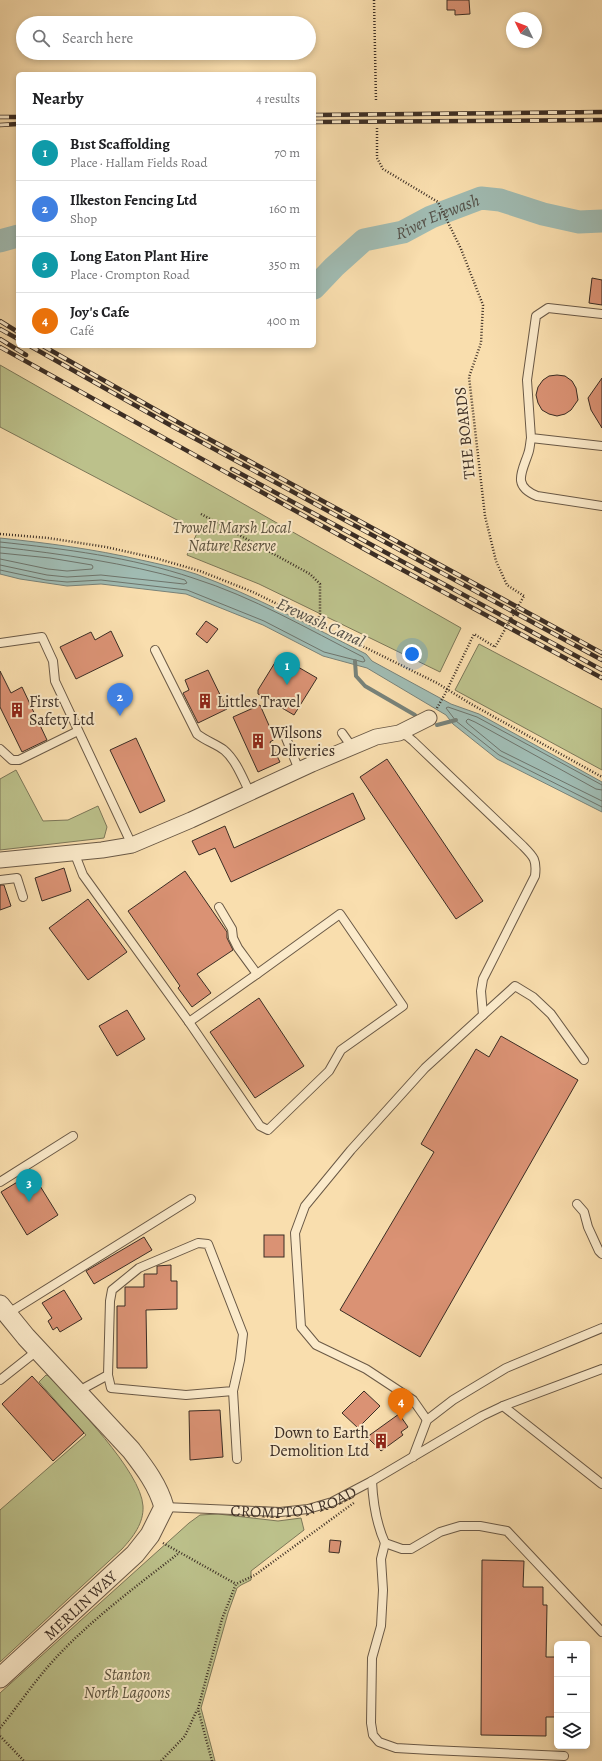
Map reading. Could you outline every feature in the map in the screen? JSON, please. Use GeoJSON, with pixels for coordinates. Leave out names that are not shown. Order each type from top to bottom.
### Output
{"type":"FeatureCollection","features":[{"type":"Feature","properties":{"kind":"street"},"geometry":{"type":"LineString","coordinates":[[0,860],[116,849],[132,846],[299,770],[376,737],[399,733],[431,716]]}},
{"type":"Feature","properties":{"kind":"street"},"geometry":{"type":"LineString","coordinates":[[3,1310],[142,1464],[159,1492],[164,1507],[158,1535]]}},
{"type":"Feature","properties":{"kind":"street","name":"MERLIN WAY"},"geometry":{"type":"LineString","coordinates":[[0,1678],[135,1554],[150,1535],[158,1535]]}},
{"type":"Feature","properties":{"kind":"lane"},"geometry":{"type":"LineString","coordinates":[[602,314],[548,308],[536,316],[527,380],[531,438],[528,453],[521,471],[521,482],[528,492],[537,496],[602,506]]}},
{"type":"Feature","properties":{"kind":"lane"},"geometry":{"type":"LineString","coordinates":[[531,438],[602,446]]}},
{"type":"Feature","properties":{"kind":"lane"},"geometry":{"type":"LineString","coordinates":[[0,643],[42,637],[53,662],[55,681],[132,846]]}},
{"type":"Feature","properties":{"kind":"lane"},"geometry":{"type":"LineString","coordinates":[[155,650],[198,734],[207,742],[224,750],[234,763],[250,793]]}},
{"type":"Feature","properties":{"kind":"lane"},"geometry":{"type":"LineString","coordinates":[[0,749],[12,760],[19,760],[78,731]]}},
{"type":"Feature","properties":{"kind":"lane"},"geometry":{"type":"LineString","coordinates":[[342,733],[352,747]]}},
{"type":"Feature","properties":{"kind":"lane"},"geometry":{"type":"LineString","coordinates":[[399,733],[407,736],[413,741],[532,854],[536,863],[535,876],[483,979],[480,991],[483,1015]]}},
{"type":"Feature","properties":{"kind":"lane"},"geometry":{"type":"LineString","coordinates":[[286,738],[299,770]]}},
{"type":"Feature","properties":{"kind":"lane"},"geometry":{"type":"LineString","coordinates":[[74,852],[83,874],[189,1022],[260,1126],[268,1130],[329,1071],[341,1050],[403,1006],[340,914],[189,1022]]}},
{"type":"Feature","properties":{"kind":"lane"},"geometry":{"type":"LineString","coordinates":[[0,880],[17,878],[23,897]]}},
{"type":"Feature","properties":{"kind":"lane"},"geometry":{"type":"LineString","coordinates":[[219,907],[232,929],[233,938],[238,948],[257,974]]}},
{"type":"Feature","properties":{"kind":"lane"},"geometry":{"type":"LineString","coordinates":[[427,1420],[414,1400],[366,1369],[316,1345],[301,1326],[295,1233],[305,1206],[351,1150],[425,1068],[515,986],[533,997],[551,1014],[584,1060]]}},
{"type":"Feature","properties":{"kind":"lane"},"geometry":{"type":"LineString","coordinates":[[0,1182],[73,1136]]}},
{"type":"Feature","properties":{"kind":"lane"},"geometry":{"type":"LineString","coordinates":[[3,1310],[191,1199]]}},
{"type":"Feature","properties":{"kind":"lane"},"geometry":{"type":"LineString","coordinates":[[577,1204],[584,1212],[588,1227],[599,1251],[602,1254]]}},
{"type":"Feature","properties":{"kind":"lane"},"geometry":{"type":"LineString","coordinates":[[233,1391],[186,1395],[111,1388],[108,1375],[110,1300],[112,1290],[139,1268],[198,1243],[208,1244],[243,1334],[240,1360],[233,1391],[237,1460]]}},
{"type":"Feature","properties":{"kind":"lane"},"geometry":{"type":"LineString","coordinates":[[412,1457],[427,1420],[453,1400],[506,1368],[599,1329],[602,1325]]}},
{"type":"Feature","properties":{"kind":"lane"},"geometry":{"type":"LineString","coordinates":[[0,1380],[38,1350]]}},
{"type":"Feature","properties":{"kind":"lane","name":"CROMPTON ROAD"},"geometry":{"type":"LineString","coordinates":[[164,1507],[280,1512],[308,1509],[332,1502],[372,1481],[482,1416],[504,1406],[602,1369]]}},
{"type":"Feature","properties":{"kind":"lane"},"geometry":{"type":"LineString","coordinates":[[79,1393],[86,1387],[108,1375]]}},
{"type":"Feature","properties":{"kind":"lane"},"geometry":{"type":"LineString","coordinates":[[504,1406],[602,1484]]}},
{"type":"Feature","properties":{"kind":"lane"},"geometry":{"type":"LineString","coordinates":[[372,1481],[374,1506],[379,1529],[385,1543],[381,1558],[383,1590],[381,1626],[372,1658],[371,1723],[373,1735],[379,1742],[396,1748],[564,1756]]}},
{"type":"Feature","properties":{"kind":"lane"},"geometry":{"type":"LineString","coordinates":[[385,1543],[402,1549],[411,1549],[440,1532],[460,1526],[480,1526],[507,1531],[602,1632]]}},
{"type":"Feature","properties":{"kind":"path"},"geometry":{"type":"LineString","coordinates":[[374,0],[376,101]]}},
{"type":"Feature","properties":{"kind":"path","name":"THE BOARDS"},"geometry":{"type":"LineString","coordinates":[[377,128],[377,158],[383,169],[438,202],[461,249],[483,305],[481,343],[469,378],[485,516],[496,561],[507,585],[524,596],[495,647],[474,634],[447,690]]}},
{"type":"Feature","properties":{"kind":"path"},"geometry":{"type":"LineString","coordinates":[[201,514],[310,574],[320,584],[320,614],[316,623]]}},
{"type":"Feature","properties":{"kind":"path"},"geometry":{"type":"LineString","coordinates":[[0,534],[48,538],[106,547],[155,558],[200,571],[246,589],[437,683],[602,777]]}},
{"type":"Feature","properties":{"kind":"path"},"geometry":{"type":"LineString","coordinates":[[431,716],[447,690]]}},
{"type":"Feature","properties":{"kind":"path"},"geometry":{"type":"LineString","coordinates":[[161,1761],[185,1736],[198,1709],[222,1619],[236,1584],[255,1575],[353,1505],[372,1481]]}},
{"type":"Feature","properties":{"kind":"path"},"geometry":{"type":"LineString","coordinates":[[158,1535],[169,1547],[236,1584]]}},
{"type":"Feature","properties":{"kind":"path"},"geometry":{"type":"LineString","coordinates":[[0,1728],[42,1674],[75,1639],[139,1584],[179,1553]]}},
{"type":"Feature","properties":{"kind":"path"},"geometry":{"type":"LineString","coordinates":[[198,1709],[212,1761]]}},
{"type":"Feature","properties":{"kind":"path"},"geometry":{"type":"LineString","coordinates":[[0,1736],[24,1761]]}},
{"type":"Feature","properties":{"kind":"green space","name":"Trowell Marsh Local Nature Reserve"},"geometry":{"type":"Polygon","coordinates":[[[0,365],[461,628],[440,672],[259,584],[187,555],[198,531],[0,427],[0,365]]]}},
{"type":"Feature","properties":{"kind":"green space"},"geometry":{"type":"Polygon","coordinates":[[[479,644],[602,709],[602,770],[455,690],[479,644]]]}},
{"type":"Feature","properties":{"kind":"green space"},"geometry":{"type":"Polygon","coordinates":[[[16,770],[43,821],[68,820],[98,806],[107,827],[104,838],[0,850],[0,779],[16,770]]]}},
{"type":"Feature","properties":{"kind":"green space"},"geometry":{"type":"Polygon","coordinates":[[[46,1375],[49,1376],[89,1420],[119,1457],[131,1475],[139,1492],[143,1512],[140,1524],[130,1540],[122,1549],[0,1662],[0,1510],[86,1435],[39,1382],[46,1375]]]}},
{"type":"Feature","properties":{"kind":"green space","name":"Stanton North Lagoons"},"geometry":{"type":"Polygon","coordinates":[[[218,1514],[278,1521],[301,1518],[304,1530],[251,1571],[251,1580],[237,1588],[228,1613],[201,1708],[215,1761],[0,1761],[0,1693],[189,1523],[200,1515],[218,1514]]]}},
{"type":"Feature","properties":{"kind":"water"},"geometry":{"type":"Polygon","coordinates":[[[0,538],[53,544],[123,556],[168,566],[196,574],[261,602],[366,654],[372,661],[451,704],[479,714],[602,782],[602,812],[497,759],[453,724],[446,715],[367,668],[323,656],[263,625],[186,594],[101,584],[67,586],[20,579],[0,574],[0,538]]]}},
{"type":"Feature","properties":{"kind":"building"},"geometry":{"type":"Polygon","coordinates":[[[447,0],[469,0],[470,14],[455,15],[455,10],[447,10],[447,0]]]}},
{"type":"Feature","properties":{"kind":"building"},"geometry":{"type":"Polygon","coordinates":[[[592,278],[602,280],[602,305],[589,303],[592,278]]]}},
{"type":"Feature","properties":{"kind":"building"},"geometry":{"type":"Polygon","coordinates":[[[549,376],[565,376],[572,381],[576,388],[578,400],[571,410],[565,414],[557,416],[542,410],[536,395],[538,387],[543,380],[549,376]]]}},
{"type":"Feature","properties":{"kind":"building"},"geometry":{"type":"Polygon","coordinates":[[[602,378],[602,428],[591,410],[588,398],[602,378]]]}},
{"type":"Feature","properties":{"kind":"building"},"geometry":{"type":"Polygon","coordinates":[[[206,621],[218,629],[207,643],[196,634],[206,621]]]}},
{"type":"Feature","properties":{"kind":"building"},"geometry":{"type":"Polygon","coordinates":[[[111,631],[123,656],[76,679],[60,647],[91,632],[95,640],[111,631]]]}},
{"type":"Feature","properties":{"kind":"building"},"geometry":{"type":"Polygon","coordinates":[[[279,656],[317,678],[294,715],[258,694],[258,690],[279,656]]]}},
{"type":"Feature","properties":{"kind":"building","name":"Littles Travel"},"geometry":{"type":"Polygon","coordinates":[[[208,670],[227,709],[198,723],[183,693],[189,690],[185,680],[208,670]]]}},
{"type":"Feature","properties":{"kind":"building"},"geometry":{"type":"Polygon","coordinates":[[[0,671],[11,693],[22,687],[47,740],[22,752],[0,707],[0,671]]]}},
{"type":"Feature","properties":{"kind":"building","name":"Wilsons Deliveries"},"geometry":{"type":"Polygon","coordinates":[[[260,705],[275,739],[270,742],[280,762],[258,772],[233,717],[260,705]]]}},
{"type":"Feature","properties":{"kind":"building"},"geometry":{"type":"Polygon","coordinates":[[[136,738],[165,801],[140,813],[110,750],[136,738]]]}},
{"type":"Feature","properties":{"kind":"building"},"geometry":{"type":"Polygon","coordinates":[[[387,759],[483,901],[456,919],[360,777],[387,759]]]}},
{"type":"Feature","properties":{"kind":"building"},"geometry":{"type":"Polygon","coordinates":[[[353,793],[365,819],[231,882],[215,848],[199,855],[192,841],[225,826],[234,848],[353,793]]]}},
{"type":"Feature","properties":{"kind":"building"},"geometry":{"type":"Polygon","coordinates":[[[64,868],[71,891],[42,901],[35,878],[64,868]]]}},
{"type":"Feature","properties":{"kind":"building"},"geometry":{"type":"Polygon","coordinates":[[[185,871],[227,932],[227,938],[233,950],[197,974],[211,993],[192,1007],[178,988],[180,986],[128,911],[185,871]]]}},
{"type":"Feature","properties":{"kind":"building"},"geometry":{"type":"Polygon","coordinates":[[[0,885],[4,885],[11,906],[0,910],[0,885]]]}},
{"type":"Feature","properties":{"kind":"building"},"geometry":{"type":"Polygon","coordinates":[[[88,899],[127,952],[88,980],[49,928],[88,899]]]}},
{"type":"Feature","properties":{"kind":"building"},"geometry":{"type":"Polygon","coordinates":[[[259,998],[304,1066],[255,1098],[210,1032],[259,998]]]}},
{"type":"Feature","properties":{"kind":"building"},"geometry":{"type":"Polygon","coordinates":[[[127,1010],[145,1039],[117,1056],[99,1026],[127,1010]]]}},
{"type":"Feature","properties":{"kind":"building"},"geometry":{"type":"Polygon","coordinates":[[[501,1036],[578,1080],[420,1357],[340,1310],[434,1152],[421,1144],[476,1049],[489,1057],[501,1036]]]}},
{"type":"Feature","properties":{"kind":"building"},"geometry":{"type":"Polygon","coordinates":[[[32,1173],[58,1215],[27,1235],[1,1192],[32,1173]]]}},
{"type":"Feature","properties":{"kind":"building"},"geometry":{"type":"Polygon","coordinates":[[[264,1235],[284,1235],[284,1257],[264,1257],[264,1235]]]}},
{"type":"Feature","properties":{"kind":"building"},"geometry":{"type":"Polygon","coordinates":[[[144,1237],[152,1250],[94,1284],[86,1271],[144,1237]]]}},
{"type":"Feature","properties":{"kind":"building"},"geometry":{"type":"Polygon","coordinates":[[[171,1265],[171,1281],[177,1281],[177,1309],[146,1310],[147,1368],[117,1368],[117,1306],[125,1306],[125,1287],[144,1287],[144,1274],[157,1274],[157,1266],[171,1265]]]}},
{"type":"Feature","properties":{"kind":"building"},"geometry":{"type":"Polygon","coordinates":[[[64,1290],[82,1319],[60,1332],[57,1327],[53,1330],[48,1321],[52,1318],[42,1303],[64,1290]]]}},
{"type":"Feature","properties":{"kind":"building"},"geometry":{"type":"Polygon","coordinates":[[[32,1376],[84,1433],[53,1461],[2,1404],[32,1376]]]}},
{"type":"Feature","properties":{"kind":"building"},"geometry":{"type":"Polygon","coordinates":[[[364,1391],[380,1406],[358,1428],[342,1413],[364,1391]]]}},
{"type":"Feature","properties":{"kind":"building"},"geometry":{"type":"Polygon","coordinates":[[[220,1410],[223,1457],[190,1460],[189,1411],[220,1410]]]}},
{"type":"Feature","properties":{"kind":"building","name":"Down to Earth Demolition Ltd"},"geometry":{"type":"Polygon","coordinates":[[[399,1414],[408,1427],[401,1432],[403,1435],[381,1451],[367,1437],[399,1414]]]}},
{"type":"Feature","properties":{"kind":"building"},"geometry":{"type":"Polygon","coordinates":[[[330,1540],[341,1541],[339,1553],[329,1552],[330,1540]]]}},
{"type":"Feature","properties":{"kind":"building"},"geometry":{"type":"Polygon","coordinates":[[[482,1560],[524,1561],[523,1587],[543,1587],[543,1605],[547,1605],[546,1657],[554,1657],[554,1717],[546,1717],[546,1736],[481,1735],[482,1560]]]}},
{"type":"Feature","properties":{"kind":"waterway","name":"River Erewash"},"geometry":{"type":"LineString","coordinates":[[316,286],[334,267],[364,240],[403,232],[431,217],[481,198],[500,200],[543,214],[579,222],[602,221]]}},
{"type":"Feature","properties":{"kind":"waterway","name":"River Erewash"},"geometry":{"type":"LineString","coordinates":[[0,241],[16,237]]}},
{"type":"Feature","properties":{"kind":"waterway"},"geometry":{"type":"LineString","coordinates":[[355,661],[356,676],[365,686],[415,715]]}},
{"type":"Feature","properties":{"kind":"waterway"},"geometry":{"type":"LineString","coordinates":[[437,725],[456,720]]}},
{"type":"Feature","properties":{"kind":"railway"},"geometry":{"type":"LineString","coordinates":[[316,115],[602,112]]}},
{"type":"Feature","properties":{"kind":"railway"},"geometry":{"type":"LineString","coordinates":[[0,117],[16,117]]}},
{"type":"Feature","properties":{"kind":"railway"},"geometry":{"type":"LineString","coordinates":[[316,122],[602,120]]}},
{"type":"Feature","properties":{"kind":"railway"},"geometry":{"type":"LineString","coordinates":[[0,125],[16,124]]}},
{"type":"Feature","properties":{"kind":"railway"},"geometry":{"type":"LineString","coordinates":[[0,321],[16,331]]}},
{"type":"Feature","properties":{"kind":"railway"},"geometry":{"type":"LineString","coordinates":[[0,329],[16,338]]}},
{"type":"Feature","properties":{"kind":"railway"},"geometry":{"type":"LineString","coordinates":[[0,339],[26,355]]}},
{"type":"Feature","properties":{"kind":"railway"},"geometry":{"type":"LineString","coordinates":[[0,347],[375,555],[602,678]]}},
{"type":"Feature","properties":{"kind":"railway"},"geometry":{"type":"LineString","coordinates":[[34,348],[170,425],[602,660]]}},
{"type":"Feature","properties":{"kind":"railway"},"geometry":{"type":"LineString","coordinates":[[47,348],[174,420],[602,653]]}},
{"type":"Feature","properties":{"kind":"railway"},"geometry":{"type":"LineString","coordinates":[[232,469],[602,670]]}},
{"type":"Feature","properties":{"kind":"place","name":"B1st Scaffolding"},"geometry":{"type":"Point","coordinates":[287,685]}},
{"type":"Feature","properties":{"kind":"place","name":"Littles Travel"},"geometry":{"type":"Point","coordinates":[205,701]}},
{"type":"Feature","properties":{"kind":"place","name":"First Safety Ltd"},"geometry":{"type":"Point","coordinates":[17,710]}},
{"type":"Feature","properties":{"kind":"place","name":"Ilkeston Fencing Ltd"},"geometry":{"type":"Point","coordinates":[120,716]}},
{"type":"Feature","properties":{"kind":"place","name":"Wilsons Deliveries"},"geometry":{"type":"Point","coordinates":[258,741]}},
{"type":"Feature","properties":{"kind":"place","name":"Long Eaton Plant Hire"},"geometry":{"type":"Point","coordinates":[29,1202]}},
{"type":"Feature","properties":{"kind":"place","name":"Joy's Cafe"},"geometry":{"type":"Point","coordinates":[401,1421]}},
{"type":"Feature","properties":{"kind":"place","name":"Down to Earth Demolition Ltd"},"geometry":{"type":"Point","coordinates":[381,1441]}},
{"type":"Feature","properties":{"kind":"water label","name":"Erewash Canal"},"geometry":{"type":"Point","coordinates":[321,622]}}]}
